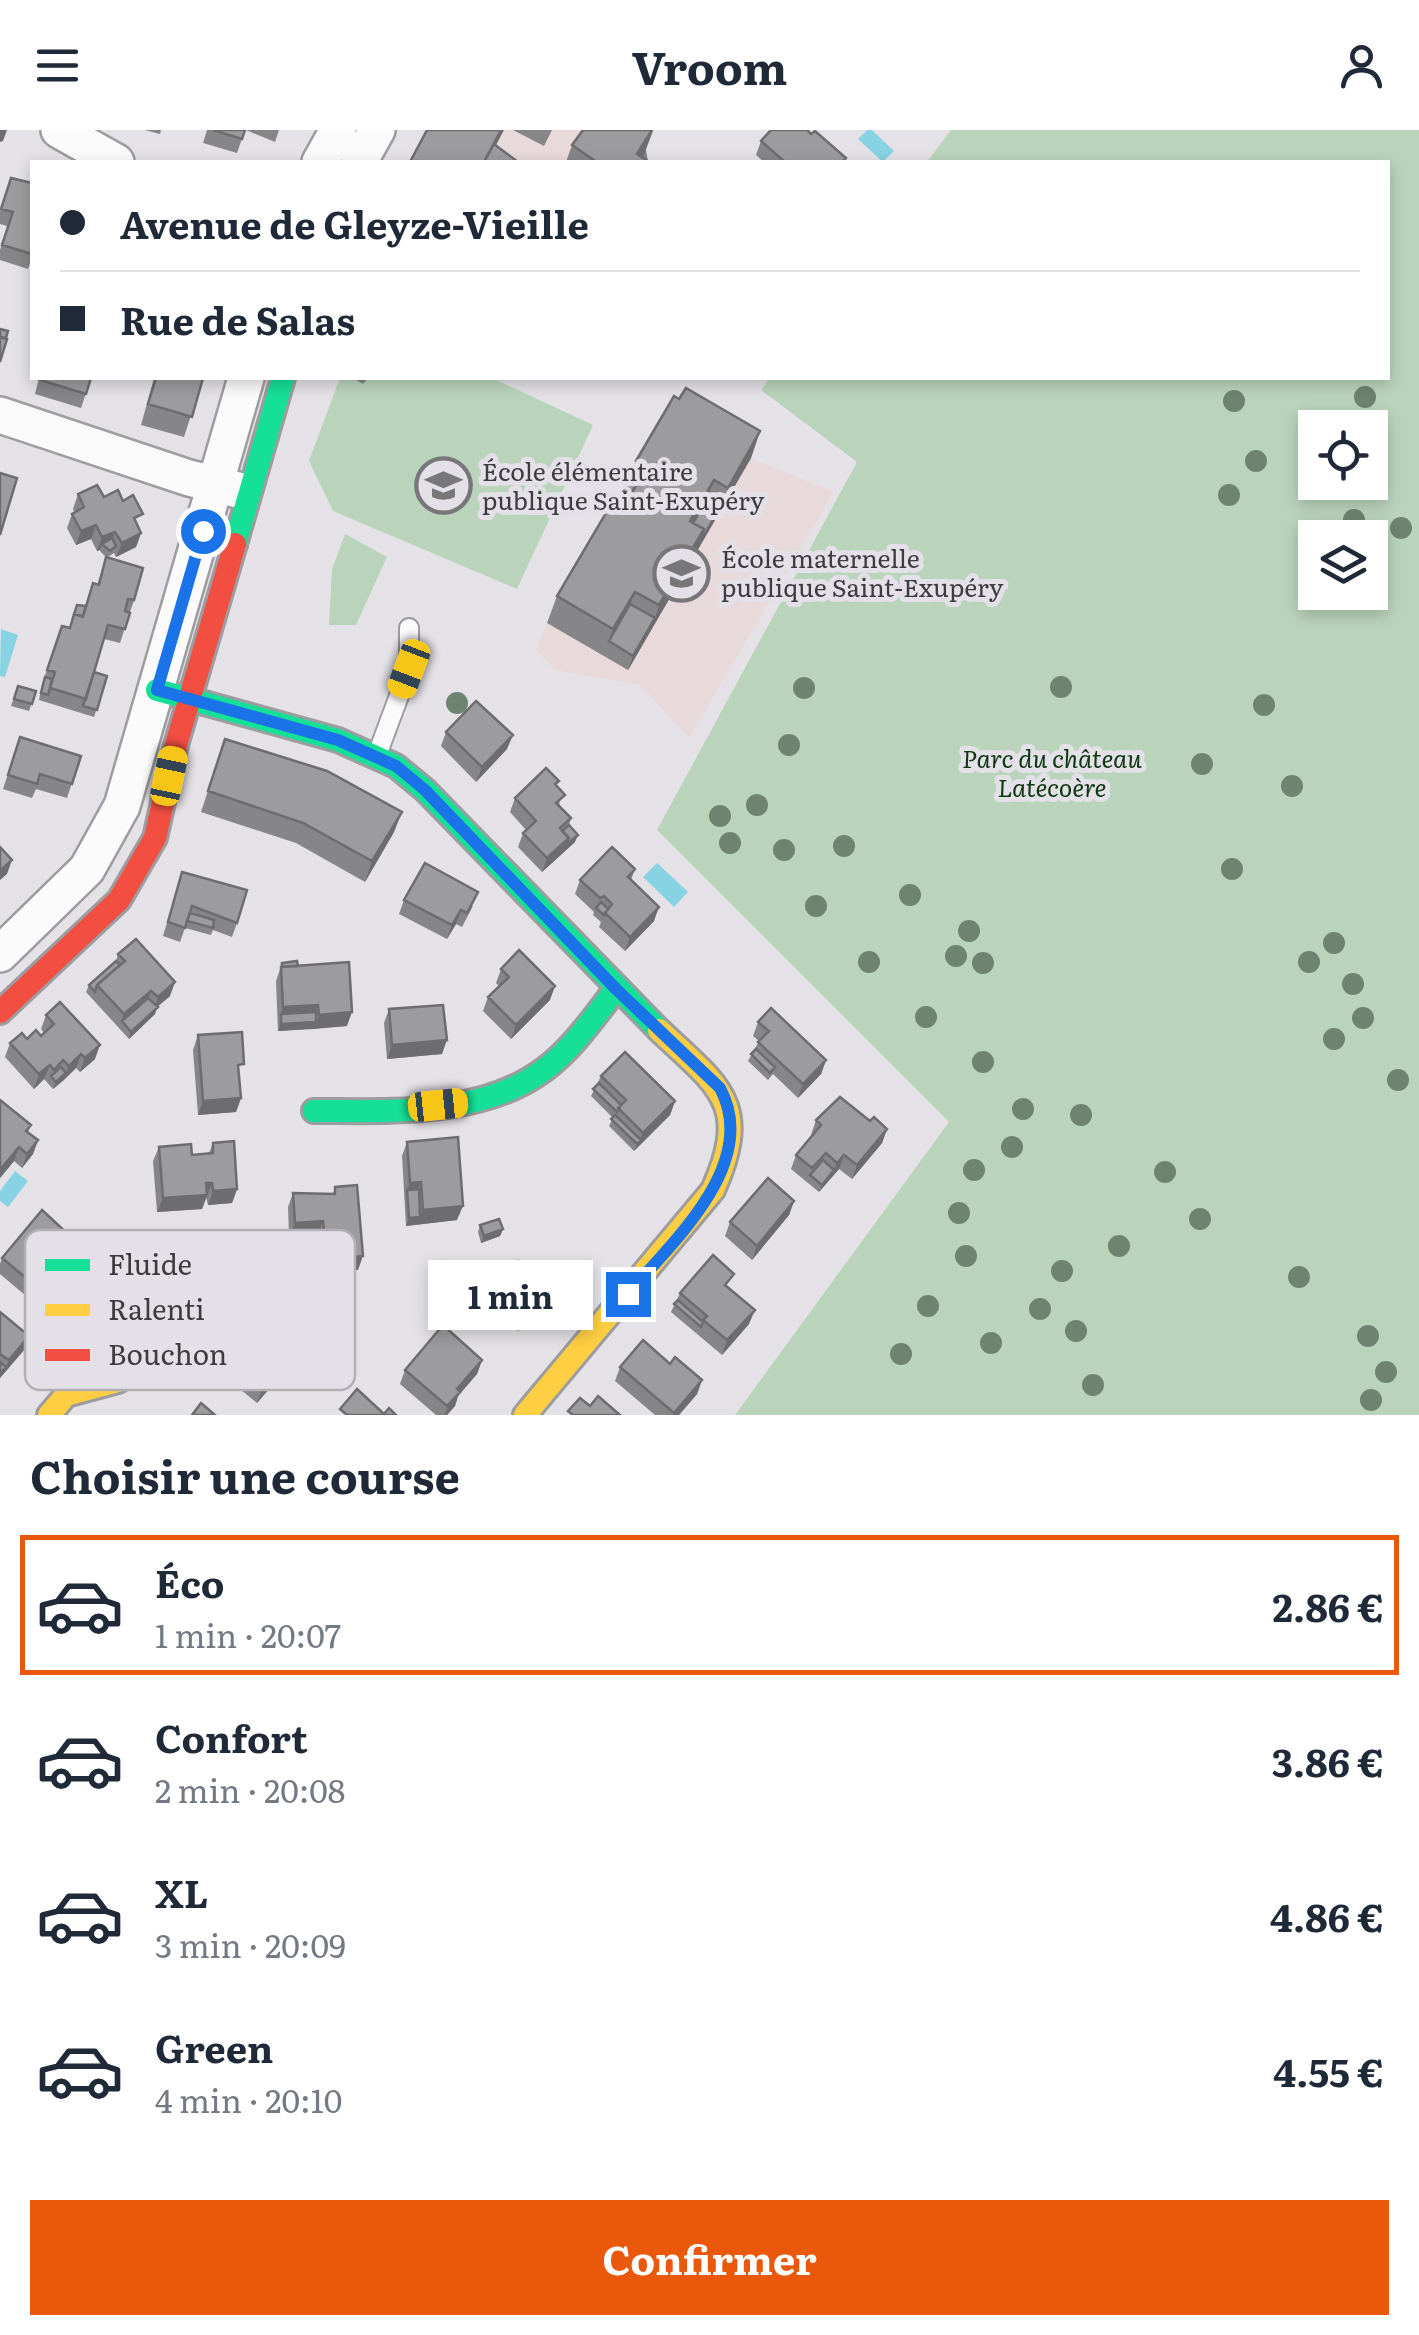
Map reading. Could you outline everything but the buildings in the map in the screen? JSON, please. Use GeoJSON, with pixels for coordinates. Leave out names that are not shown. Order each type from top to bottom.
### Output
{"type":"FeatureCollection","features":[{"type":"Feature","properties":{"kind":"street"},"geometry":{"type":"LineString","coordinates":[[59,130],[112,160]]}},
{"type":"Feature","properties":{"kind":"street"},"geometry":{"type":"LineString","coordinates":[[321,160],[338,130]]}},
{"type":"Feature","properties":{"kind":"street"},"geometry":{"type":"LineString","coordinates":[[360,160],[377,130]]}},
{"type":"Feature","properties":{"kind":"street"},"geometry":{"type":"LineString","coordinates":[[0,1012],[118,900],[155,838],[173,695],[232,488],[246,380]]}},
{"type":"Feature","properties":{"kind":"street"},"geometry":{"type":"LineString","coordinates":[[232,488],[282,380]]}},
{"type":"Feature","properties":{"kind":"street"},"geometry":{"type":"LineString","coordinates":[[0,416],[232,488]]}},
{"type":"Feature","properties":{"kind":"street"},"geometry":{"type":"LineString","coordinates":[[173,695],[294,726],[396,766],[425,790],[616,989],[720,1088],[728,1107],[729,1132],[724,1162],[705,1203],[525,1415]]}},
{"type":"Feature","properties":{"kind":"street"},"geometry":{"type":"LineString","coordinates":[[0,954],[86,869],[122,806],[173,695]]}},
{"type":"Feature","properties":{"kind":"street"},"geometry":{"type":"LineString","coordinates":[[314,1111],[430,1106],[499,1092],[533,1077],[560,1056],[616,989]]}},
{"type":"Feature","properties":{"kind":"street"},"geometry":{"type":"LineString","coordinates":[[49,1415],[66,1395],[85,1390]]}},
{"type":"Feature","properties":{"kind":"lane"},"geometry":{"type":"LineString","coordinates":[[376,755],[409,669],[409,628]]}},
{"type":"Feature","properties":{"kind":"shaded area"},"geometry":{"type":"Polygon","coordinates":[[[431,130],[598,130],[641,160],[415,160],[431,130]]]}},
{"type":"Feature","properties":{"kind":"shaded area","name":"École maternelle publique Saint-Exupéry"},"geometry":{"type":"Polygon","coordinates":[[[670,412],[750,458],[834,492],[689,738],[640,685],[555,670],[536,650],[547,623],[670,412]]]}},
{"type":"Feature","properties":{"kind":"green space","name":"Parc du château Latécoère"},"geometry":{"type":"Polygon","coordinates":[[[951,130],[1419,130],[1419,1415],[735,1415],[949,1122],[657,830],[857,462],[761,390],[768,380],[1390,380],[1390,160],[928,160],[951,130]]]}},
{"type":"Feature","properties":{"kind":"green space","name":"École élémentaire publique Saint-Exupéry"},"geometry":{"type":"Polygon","coordinates":[[[339,380],[496,380],[593,425],[517,589],[333,511],[309,461],[339,380]]]}},
{"type":"Feature","properties":{"kind":"green space"},"geometry":{"type":"Polygon","coordinates":[[[345,534],[387,557],[356,625],[329,625],[332,569],[345,534]]]}},
{"type":"Feature","properties":{"kind":"water"},"geometry":{"type":"Polygon","coordinates":[[[872,130],[894,151],[881,160],[858,139],[872,130]]]}},
{"type":"Feature","properties":{"kind":"water"},"geometry":{"type":"Polygon","coordinates":[[[1,629],[18,635],[5,677],[0,676],[1,629]]]}},
{"type":"Feature","properties":{"kind":"water"},"geometry":{"type":"Polygon","coordinates":[[[657,863],[688,892],[674,907],[643,877],[657,863]]]}},
{"type":"Feature","properties":{"kind":"water"},"geometry":{"type":"Polygon","coordinates":[[[15,1171],[28,1181],[8,1207],[0,1201],[0,1191],[15,1171]]]}},
{"type":"Feature","properties":{"kind":"traffic: fast"},"geometry":{"type":"LineString","coordinates":[[235,544],[282,380]]}},
{"type":"Feature","properties":{"kind":"traffic: fast"},"geometry":{"type":"LineString","coordinates":[[157,690],[338,740],[396,766],[425,790],[659,1030]]}},
{"type":"Feature","properties":{"kind":"traffic: fast"},"geometry":{"type":"LineString","coordinates":[[314,1111],[434,1108],[493,1096],[520,1085],[555,1061],[616,989]]}},
{"type":"Feature","properties":{"kind":"traffic: slow"},"geometry":{"type":"LineString","coordinates":[[525,1415],[713,1190],[724,1160],[729,1116],[723,1098],[698,1066],[659,1030]]}},
{"type":"Feature","properties":{"kind":"traffic: slow"},"geometry":{"type":"LineString","coordinates":[[49,1415],[66,1395],[85,1390]]}},
{"type":"Feature","properties":{"kind":"traffic: jam"},"geometry":{"type":"LineString","coordinates":[[0,1012],[119,900],[155,838],[176,745],[235,544]]}},
{"type":"Feature","properties":{"kind":"place","name":"École élémentaire publique Saint-Exupéry"},"geometry":{"type":"Point","coordinates":[443,486]}},
{"type":"Feature","properties":{"kind":"place","name":"École maternelle publique Saint-Exupéry"},"geometry":{"type":"Point","coordinates":[682,573]}},
{"type":"Feature","properties":{"kind":"route"},"geometry":{"type":"LineString","coordinates":[[203,531],[157,690],[294,726],[338,740],[396,766],[425,790],[725,1096],[729,1132],[720,1178],[705,1203],[628,1294]]}}]}
